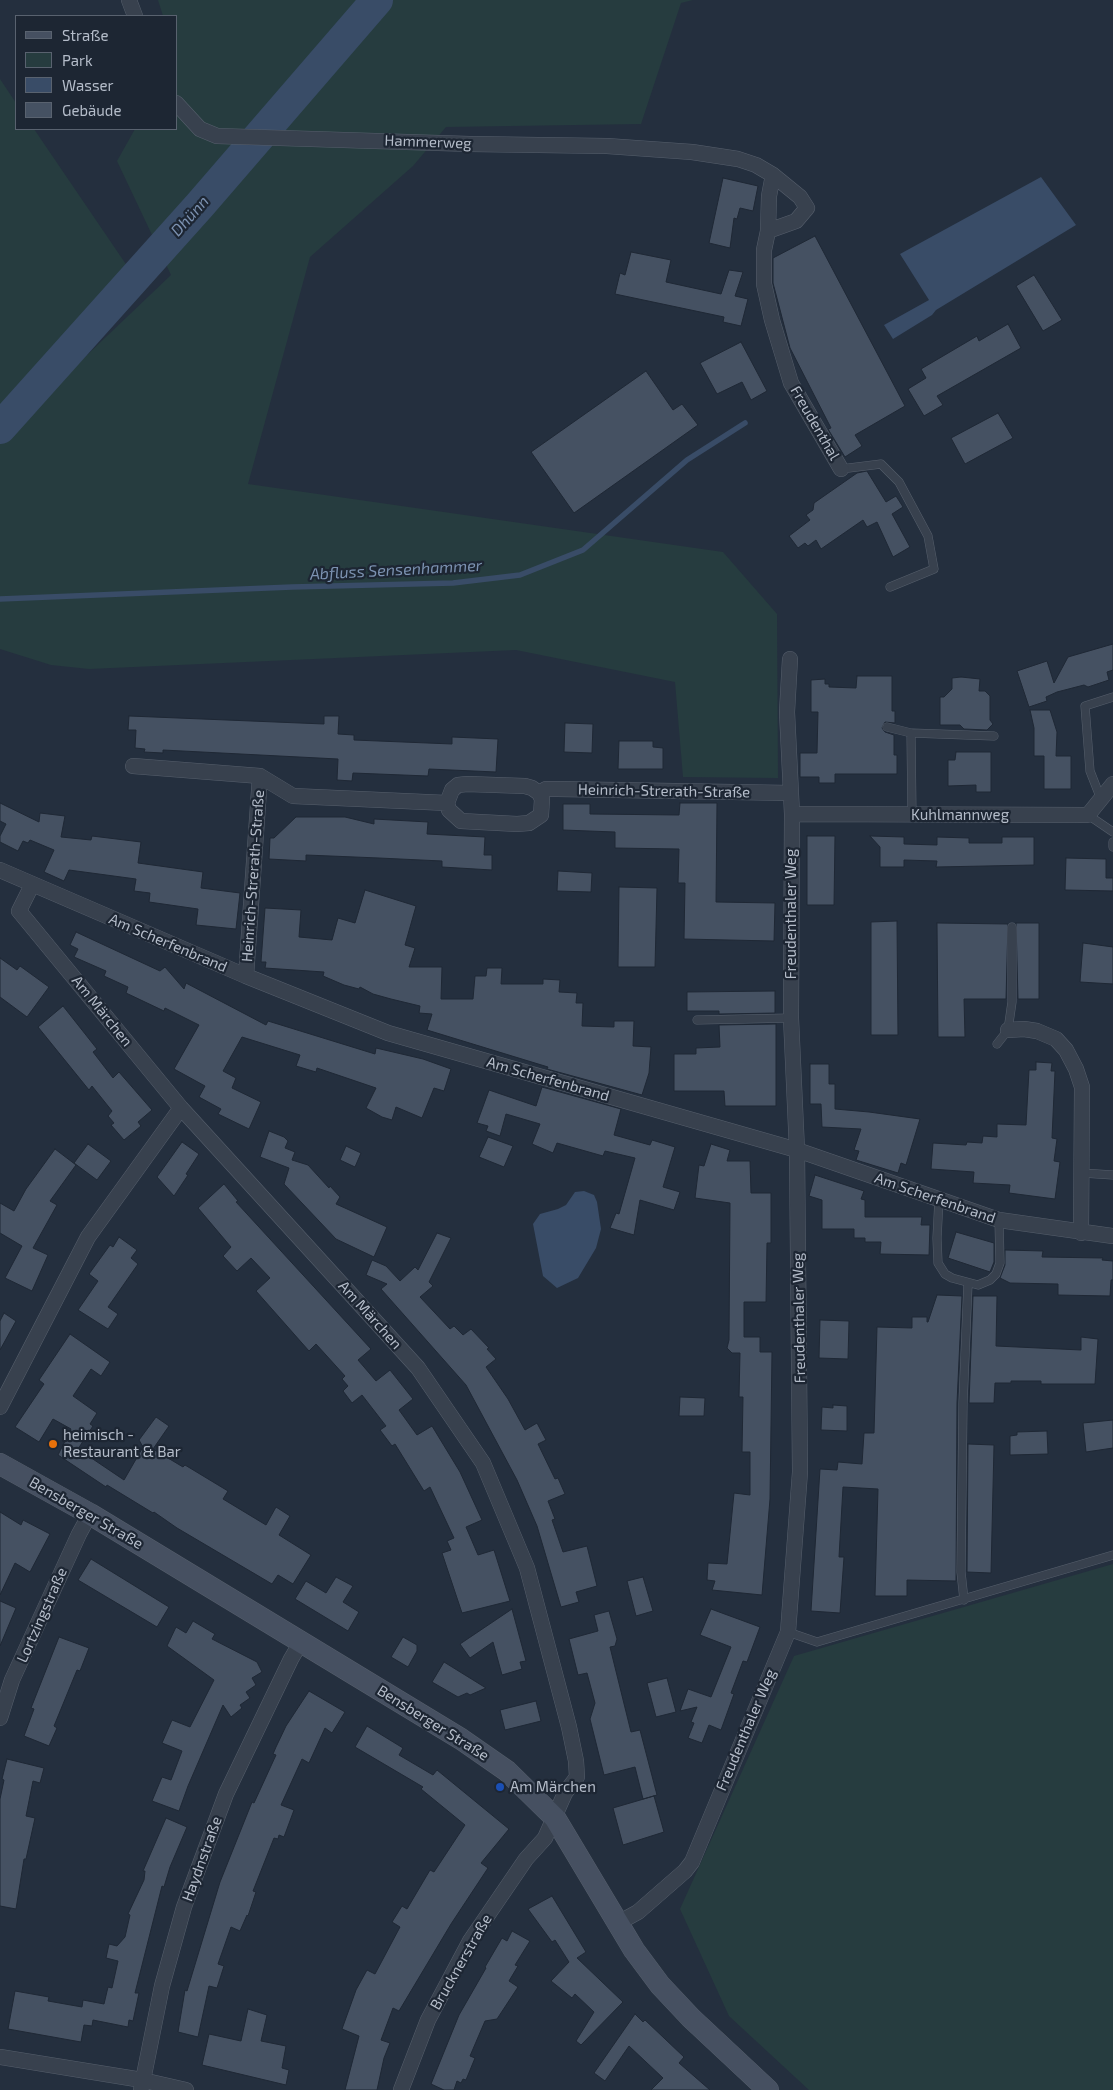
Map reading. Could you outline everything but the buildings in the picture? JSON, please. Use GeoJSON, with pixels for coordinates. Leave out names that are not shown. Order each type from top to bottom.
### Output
{"type":"FeatureCollection","features":[{"type":"Feature","properties":{"kind":"main road","name":"Bensberger Straße"},"geometry":{"type":"LineString","coordinates":[[0,1464],[90,1514],[482,1752],[517,1780],[555,1818],[634,1950],[660,1985],[691,2018],[768,2090]]}},
{"type":"Feature","properties":{"kind":"street"},"geometry":{"type":"LineString","coordinates":[[129,0],[135,15]]}},
{"type":"Feature","properties":{"kind":"street","name":"Hammerweg"},"geometry":{"type":"LineString","coordinates":[[178,105],[200,129],[217,136],[470,144],[607,146],[692,152],[738,159],[756,165],[773,175]]}},
{"type":"Feature","properties":{"kind":"street"},"geometry":{"type":"LineString","coordinates":[[768,231],[796,221],[808,208],[800,197],[773,175]]}},
{"type":"Feature","properties":{"kind":"street","name":"Freudenthal"},"geometry":{"type":"LineString","coordinates":[[773,175],[768,231],[764,250],[764,284],[772,320],[791,383],[841,469]]}},
{"type":"Feature","properties":{"kind":"street","name":"Freudenthaler Weg"},"geometry":{"type":"LineString","coordinates":[[618,1923],[638,1912],[685,1871],[692,1862],[788,1632],[800,1472],[797,1150],[791,1018],[792,814],[787,712],[790,659]]}},
{"type":"Feature","properties":{"kind":"street","name":"Heinrich-Strerath-Straße"},"geometry":{"type":"LineString","coordinates":[[133,766],[260,776],[293,796],[447,803],[452,790],[458,785],[525,786],[539,793],[546,789],[557,789],[791,793]]}},
{"type":"Feature","properties":{"kind":"street","name":"Heinrich-Strerath-Straße"},"geometry":{"type":"LineString","coordinates":[[246,976],[260,776]]}},
{"type":"Feature","properties":{"kind":"street"},"geometry":{"type":"LineString","coordinates":[[1088,815],[1113,784]]}},
{"type":"Feature","properties":{"kind":"street"},"geometry":{"type":"LineString","coordinates":[[447,803],[449,810],[461,821],[529,823],[541,815],[542,798],[539,793]]}},
{"type":"Feature","properties":{"kind":"street","name":"Kuhlmannweg"},"geometry":{"type":"LineString","coordinates":[[792,814],[1088,815]]}},
{"type":"Feature","properties":{"kind":"street","name":"Am Scherfenbrand"},"geometry":{"type":"LineString","coordinates":[[0,870],[246,976],[388,1033],[797,1150],[999,1220],[1113,1236]]}},
{"type":"Feature","properties":{"kind":"street","name":"Am Märchen"},"geometry":{"type":"LineString","coordinates":[[32,885],[20,911],[181,1108],[418,1368],[483,1463],[527,1568],[576,1761],[577,1777],[565,1793],[555,1818]]}},
{"type":"Feature","properties":{"kind":"street"},"geometry":{"type":"LineString","coordinates":[[1008,1030],[1024,1029],[1037,1031],[1056,1039],[1066,1050],[1076,1069],[1082,1087],[1081,1233]]}},
{"type":"Feature","properties":{"kind":"street"},"geometry":{"type":"LineString","coordinates":[[0,1406],[88,1237],[181,1108]]}},
{"type":"Feature","properties":{"kind":"street","name":"Lortzingstraße"},"geometry":{"type":"LineString","coordinates":[[0,1718],[12,1680],[90,1514]]}},
{"type":"Feature","properties":{"kind":"street","name":"Haydnstraße"},"geometry":{"type":"LineString","coordinates":[[141,2085],[162,1986],[188,1899],[226,1794],[301,1642]]}},
{"type":"Feature","properties":{"kind":"street","name":"Brucknerstraße"},"geometry":{"type":"LineString","coordinates":[[401,2090],[428,2020],[470,1941],[526,1858],[545,1838],[555,1818]]}},
{"type":"Feature","properties":{"kind":"street"},"geometry":{"type":"LineString","coordinates":[[0,2057],[141,2085],[186,2090]]}},
{"type":"Feature","properties":{"kind":"lane","name":"Freudenthal"},"geometry":{"type":"LineString","coordinates":[[841,469],[881,464],[899,482],[928,536],[934,570],[890,587]]}},
{"type":"Feature","properties":{"kind":"lane"},"geometry":{"type":"LineString","coordinates":[[1101,799],[1090,771],[1085,706],[1113,697]]}},
{"type":"Feature","properties":{"kind":"lane"},"geometry":{"type":"LineString","coordinates":[[887,727],[911,734],[994,736]]}},
{"type":"Feature","properties":{"kind":"lane"},"geometry":{"type":"LineString","coordinates":[[911,734],[912,815]]}},
{"type":"Feature","properties":{"kind":"lane"},"geometry":{"type":"LineString","coordinates":[[1088,815],[1113,832]]}},
{"type":"Feature","properties":{"kind":"lane"},"geometry":{"type":"LineString","coordinates":[[1113,842],[1113,847]]}},
{"type":"Feature","properties":{"kind":"lane"},"geometry":{"type":"LineString","coordinates":[[997,1044],[1008,1030],[1012,1002],[1012,927]]}},
{"type":"Feature","properties":{"kind":"lane"},"geometry":{"type":"LineString","coordinates":[[698,1020],[791,1018]]}},
{"type":"Feature","properties":{"kind":"lane"},"geometry":{"type":"LineString","coordinates":[[1082,1173],[1113,1175]]}},
{"type":"Feature","properties":{"kind":"lane"},"geometry":{"type":"LineString","coordinates":[[939,1199],[938,1263],[945,1274],[968,1283],[984,1284],[996,1274],[1000,1263],[999,1220]]}},
{"type":"Feature","properties":{"kind":"lane"},"geometry":{"type":"LineString","coordinates":[[964,1600],[961,1552],[963,1403],[968,1283]]}},
{"type":"Feature","properties":{"kind":"lane"},"geometry":{"type":"LineString","coordinates":[[788,1632],[817,1642],[1113,1555]]}},
{"type":"Feature","properties":{"kind":"green space"},"geometry":{"type":"Polygon","coordinates":[[[158,0],[693,0],[681,3],[641,124],[446,127],[413,166],[310,257],[248,484],[723,552],[777,614],[778,778],[683,777],[675,682],[516,650],[89,669],[51,665],[0,649],[0,438],[171,275],[117,161],[134,130],[178,130],[178,15],[163,15],[158,0]]]}},
{"type":"Feature","properties":{"kind":"green space"},"geometry":{"type":"Polygon","coordinates":[[[0,79],[15,102],[15,130],[35,130],[136,279],[0,423],[0,79]]]}},
{"type":"Feature","properties":{"kind":"green space"},"geometry":{"type":"Polygon","coordinates":[[[1113,1564],[1113,2090],[809,2090],[729,2016],[680,1909],[794,1656],[1113,1564]]]}},
{"type":"Feature","properties":{"kind":"water"},"geometry":{"type":"Polygon","coordinates":[[[1041,177],[1076,225],[936,310],[932,315],[893,339],[884,325],[929,300],[900,254],[1041,177]]]}},
{"type":"Feature","properties":{"kind":"water"},"geometry":{"type":"Polygon","coordinates":[[[584,1191],[594,1195],[597,1202],[601,1229],[596,1248],[578,1278],[557,1288],[543,1276],[533,1224],[540,1214],[566,1205],[575,1192],[584,1191]]]}},
{"type":"Feature","properties":{"kind":"waterway","name":"Dhünn"},"geometry":{"type":"LineString","coordinates":[[0,428],[200,205],[377,0]]}},
{"type":"Feature","properties":{"kind":"waterway","name":"Abfluss Sensenhammer"},"geometry":{"type":"LineString","coordinates":[[0,599],[292,587],[453,583],[520,575],[583,550],[687,460],[745,423]]}},
{"type":"Feature","properties":{"kind":"place","name":"heimisch - Restaurant & Bar"},"geometry":{"type":"Point","coordinates":[53,1444]}},
{"type":"Feature","properties":{"kind":"place","name":"Am Märchen"},"geometry":{"type":"Point","coordinates":[500,1787]}}]}
